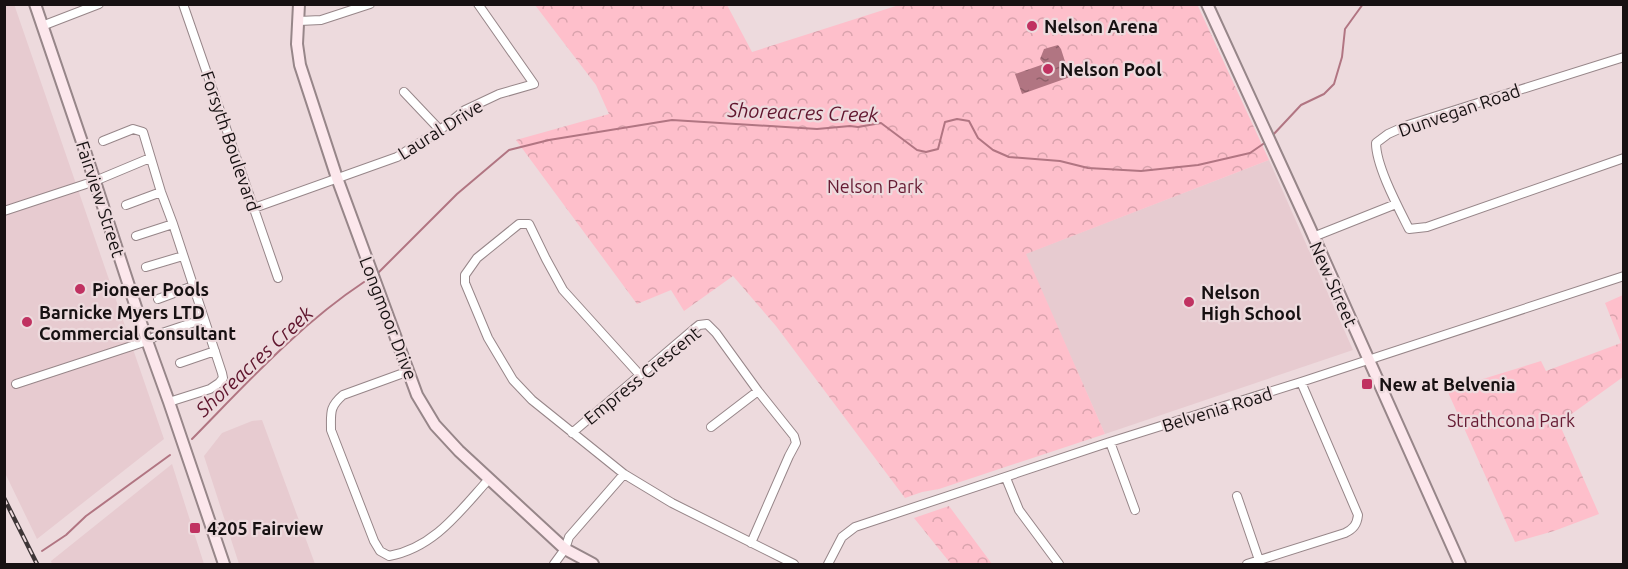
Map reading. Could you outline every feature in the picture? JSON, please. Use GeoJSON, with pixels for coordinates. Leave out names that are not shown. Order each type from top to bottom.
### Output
{"type":"FeatureCollection","features":[{"type":"Feature","properties":{"kind":"main road","name":"Fairview Street"},"geometry":{"type":"LineString","coordinates":[[35,4],[224,564]]}},
{"type":"Feature","properties":{"kind":"main road","name":"Longmoor Drive"},"geometry":{"type":"LineString","coordinates":[[299,4],[297,44],[300,65],[337,178],[417,395],[435,425],[459,451],[565,549],[593,564]]}},
{"type":"Feature","properties":{"kind":"main road","name":"New Street"},"geometry":{"type":"LineString","coordinates":[[1207,4],[1460,564]]}},
{"type":"Feature","properties":{"kind":"street"},"geometry":{"type":"LineString","coordinates":[[42,26],[99,4]]}},
{"type":"Feature","properties":{"kind":"street","name":"Forsyth Boulevard"},"geometry":{"type":"LineString","coordinates":[[183,4],[278,278]]}},
{"type":"Feature","properties":{"kind":"street"},"geometry":{"type":"LineString","coordinates":[[299,21],[321,20],[370,4]]}},
{"type":"Feature","properties":{"kind":"street","name":"Laural Drive"},"geometry":{"type":"LineString","coordinates":[[254,208],[397,157],[440,130],[465,110],[499,94],[534,84],[478,4]]}},
{"type":"Feature","properties":{"kind":"street","name":"Dunvegan Road"},"geometry":{"type":"LineString","coordinates":[[1396,204],[1376,154],[1376,143],[1388,134],[1408,125],[1623,57]]}},
{"type":"Feature","properties":{"kind":"street"},"geometry":{"type":"LineString","coordinates":[[404,92],[440,130]]}},
{"type":"Feature","properties":{"kind":"street"},"geometry":{"type":"LineString","coordinates":[[103,141],[133,129],[143,132],[223,378],[210,389],[169,402]]}},
{"type":"Feature","properties":{"kind":"street"},"geometry":{"type":"LineString","coordinates":[[4,211],[95,181],[150,158]]}},
{"type":"Feature","properties":{"kind":"street"},"geometry":{"type":"LineString","coordinates":[[1313,237],[1396,204],[1409,229],[1427,227],[1623,158]]}},
{"type":"Feature","properties":{"kind":"street"},"geometry":{"type":"LineString","coordinates":[[126,206],[161,192]]}},
{"type":"Feature","properties":{"kind":"street"},"geometry":{"type":"LineString","coordinates":[[136,236],[173,224]]}},
{"type":"Feature","properties":{"kind":"street"},"geometry":{"type":"LineString","coordinates":[[639,374],[564,290],[529,224],[519,224],[477,258],[465,275],[465,283],[488,338],[513,380],[532,400],[624,474],[672,503],[794,564]]}},
{"type":"Feature","properties":{"kind":"street"},"geometry":{"type":"LineString","coordinates":[[146,267],[183,256]]}},
{"type":"Feature","properties":{"kind":"street","name":"Belvenia Road"},"geometry":{"type":"LineString","coordinates":[[828,564],[842,537],[855,527],[1623,276]]}},
{"type":"Feature","properties":{"kind":"street"},"geometry":{"type":"LineString","coordinates":[[158,299],[193,286]]}},
{"type":"Feature","properties":{"kind":"street"},"geometry":{"type":"LineString","coordinates":[[16,384],[147,341],[162,333],[204,319]]}},
{"type":"Feature","properties":{"kind":"street","name":"Empress Crescent"},"geometry":{"type":"LineString","coordinates":[[572,433],[694,329],[706,324],[716,333],[794,436],[796,444],[751,543]]}},
{"type":"Feature","properties":{"kind":"street"},"geometry":{"type":"LineString","coordinates":[[180,363],[215,351]]}},
{"type":"Feature","properties":{"kind":"street"},"geometry":{"type":"LineString","coordinates":[[409,371],[343,395],[334,403],[331,415],[331,430],[374,541],[380,551],[389,556],[401,554],[431,538],[444,529],[489,479]]}},
{"type":"Feature","properties":{"kind":"street"},"geometry":{"type":"LineString","coordinates":[[1247,564],[1260,562],[1345,533],[1352,529],[1357,520],[1358,515],[1301,382]]}},
{"type":"Feature","properties":{"kind":"street"},"geometry":{"type":"LineString","coordinates":[[711,427],[758,391]]}},
{"type":"Feature","properties":{"kind":"street"},"geometry":{"type":"LineString","coordinates":[[1110,442],[1135,510]]}},
{"type":"Feature","properties":{"kind":"street"},"geometry":{"type":"LineString","coordinates":[[554,564],[565,549],[569,537],[624,474]]}},
{"type":"Feature","properties":{"kind":"street"},"geometry":{"type":"LineString","coordinates":[[1006,478],[1019,510],[1059,564]]}},
{"type":"Feature","properties":{"kind":"street"},"geometry":{"type":"LineString","coordinates":[[1237,496],[1260,562]]}},
{"type":"Feature","properties":{"kind":"shaded area"},"geometry":{"type":"Polygon","coordinates":[[[14,4],[164,439],[37,539],[5,473],[4,5],[14,4]]]}},
{"type":"Feature","properties":{"kind":"shaded area","name":"Nelson High School"},"geometry":{"type":"Polygon","coordinates":[[[1269,160],[1353,350],[1105,434],[1025,254],[1269,160]]]}},
{"type":"Feature","properties":{"kind":"shaded area"},"geometry":{"type":"Polygon","coordinates":[[[262,420],[315,564],[239,564],[204,456],[222,433],[252,421],[262,420]]]}},
{"type":"Feature","properties":{"kind":"shaded area"},"geometry":{"type":"Polygon","coordinates":[[[172,464],[204,564],[52,564],[51,561],[172,464]]]}},
{"type":"Feature","properties":{"kind":"green space","name":"Nelson Park"},"geometry":{"type":"Polygon","coordinates":[[[1197,4],[1269,160],[1026,254],[1105,434],[905,498],[776,326],[733,276],[684,311],[671,290],[637,304],[516,140],[609,114],[596,85],[535,5],[727,5],[752,52],[899,5],[1197,4]]]}},
{"type":"Feature","properties":{"kind":"green space","name":"Strathcona Park"},"geometry":{"type":"Polygon","coordinates":[[[1623,295],[1623,377],[1559,423],[1599,514],[1554,531],[1515,542],[1447,390],[1541,361],[1546,371],[1621,343],[1605,303],[1623,295]]]}},
{"type":"Feature","properties":{"kind":"green space"},"geometry":{"type":"Polygon","coordinates":[[[949,506],[992,564],[951,564],[914,518],[949,506]]]}},
{"type":"Feature","properties":{"kind":"water","name":"Nelson Pool"},"geometry":{"type":"Polygon","coordinates":[[[1058,45],[1070,77],[1022,94],[1015,74],[1044,64],[1040,59],[1044,49],[1058,45]]]}},
{"type":"Feature","properties":{"kind":"waterway","name":"Shoreacres Creek"},"geometry":{"type":"LineString","coordinates":[[1272,136],[1301,105],[1324,94],[1334,84],[1342,57],[1345,29],[1363,4]]}},
{"type":"Feature","properties":{"kind":"waterway","name":"Shoreacres Creek"},"geometry":{"type":"LineString","coordinates":[[379,272],[457,194],[509,150],[549,140],[672,120],[817,129],[858,127],[881,123],[917,150],[926,152],[938,149],[945,122],[957,119],[969,121],[978,138],[993,150],[1009,157],[1060,161],[1088,168],[1141,171],[1198,165],[1250,153],[1266,142]]}},
{"type":"Feature","properties":{"kind":"waterway","name":"Shoreacres Creek"},"geometry":{"type":"LineString","coordinates":[[192,439],[295,336],[364,282]]}},
{"type":"Feature","properties":{"kind":"waterway","name":"Shoreacres Creek"},"geometry":{"type":"LineString","coordinates":[[42,551],[170,455]]}},
{"type":"Feature","properties":{"kind":"railway"},"geometry":{"type":"LineString","coordinates":[[4,498],[37,564]]}},
{"type":"Feature","properties":{"kind":"place","name":"Nelson Arena"},"geometry":{"type":"Point","coordinates":[1032,26]}},
{"type":"Feature","properties":{"kind":"place","name":"Nelson Pool"},"geometry":{"type":"Point","coordinates":[1048,69]}},
{"type":"Feature","properties":{"kind":"place","name":"Pioneer Pools"},"geometry":{"type":"Point","coordinates":[80,289]}},
{"type":"Feature","properties":{"kind":"place","name":"Nelson High School"},"geometry":{"type":"Point","coordinates":[1189,302]}},
{"type":"Feature","properties":{"kind":"place","name":"Barnicke Myers LTD Commercial Consultant"},"geometry":{"type":"Point","coordinates":[27,322]}},
{"type":"Feature","properties":{"kind":"place","name":"New at Belvenia"},"geometry":{"type":"Point","coordinates":[1367,384]}},
{"type":"Feature","properties":{"kind":"place","name":"4205 Fairview"},"geometry":{"type":"Point","coordinates":[195,528]}}]}
